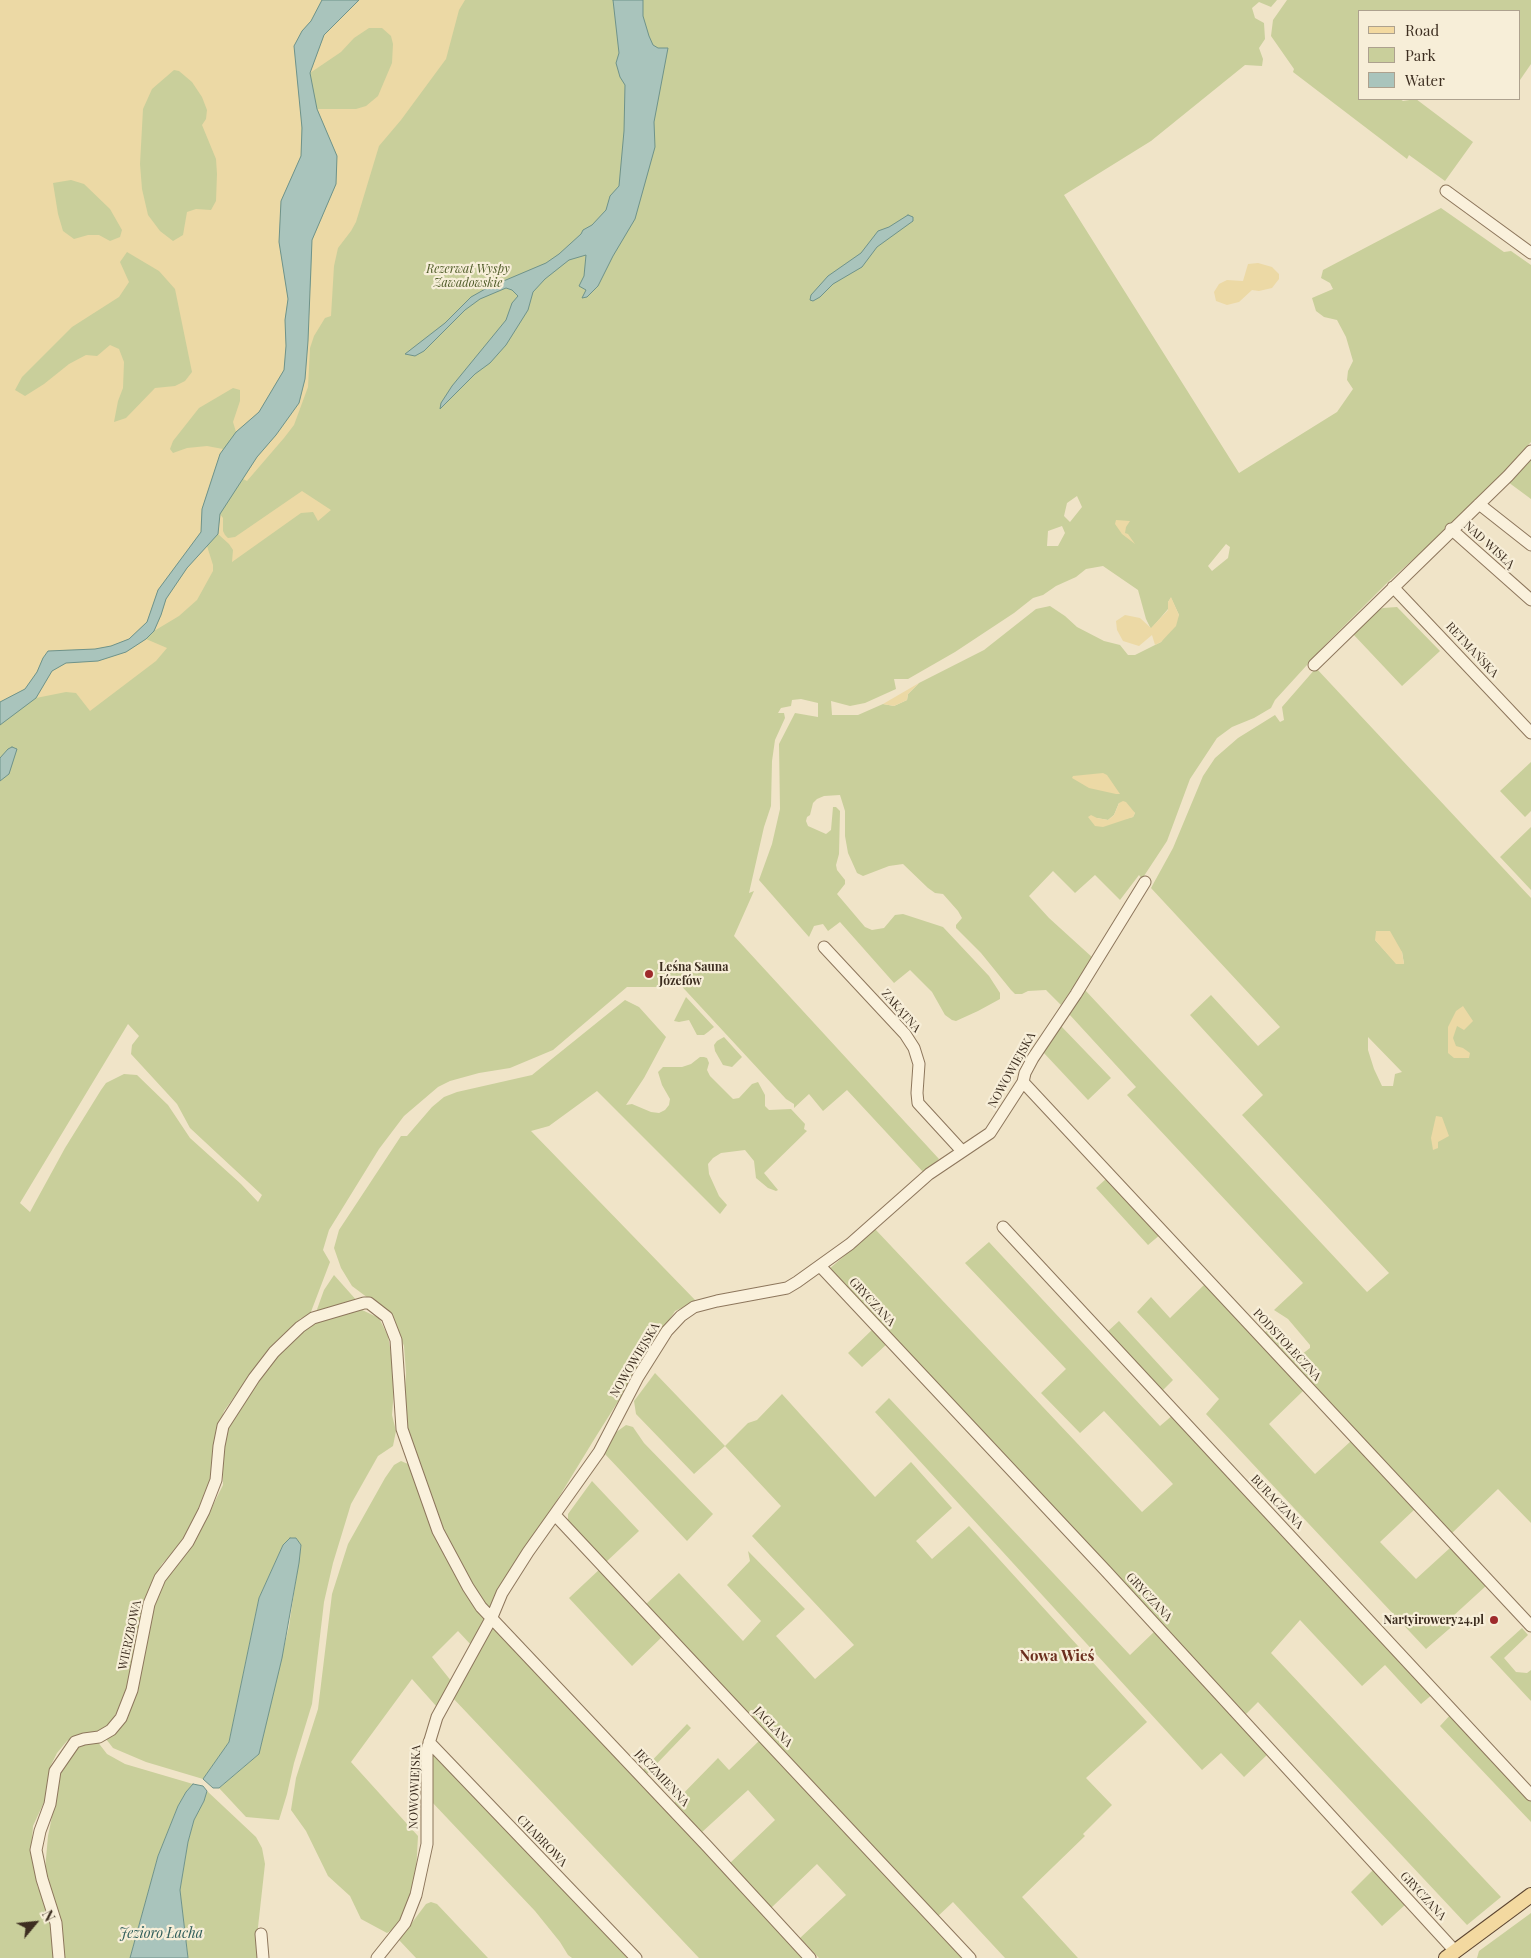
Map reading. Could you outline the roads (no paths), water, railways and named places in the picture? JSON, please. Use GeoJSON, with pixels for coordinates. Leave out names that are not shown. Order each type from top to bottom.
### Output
{"type":"FeatureCollection","features":[{"type":"Feature","properties":{"kind":"main road"},"geometry":{"type":"LineString","coordinates":[[1449,1956],[1531,1895]]}},
{"type":"Feature","properties":{"kind":"street"},"geometry":{"type":"LineString","coordinates":[[1446,191],[1531,254]]}},
{"type":"Feature","properties":{"kind":"street"},"geometry":{"type":"LineString","coordinates":[[1314,665],[1531,451]]}},
{"type":"Feature","properties":{"kind":"street"},"geometry":{"type":"LineString","coordinates":[[1479,504],[1531,545]]}},
{"type":"Feature","properties":{"kind":"street","name":"NAD WISŁĄ"},"geometry":{"type":"LineString","coordinates":[[1451,530],[1531,600]]}},
{"type":"Feature","properties":{"kind":"street","name":"RETMAŃSKA"},"geometry":{"type":"LineString","coordinates":[[1393,587],[1531,733]]}},
{"type":"Feature","properties":{"kind":"street","name":"NOWOWIEJSKA"},"geometry":{"type":"LineString","coordinates":[[377,1958],[405,1924],[416,1895],[427,1844],[429,1742],[437,1717],[492,1617],[502,1593],[528,1552],[599,1452],[638,1377],[667,1331],[681,1316],[694,1307],[787,1288],[820,1266],[857,1237],[926,1177],[990,1133],[1023,1082],[1026,1069],[1076,994],[1144,882]]}},
{"type":"Feature","properties":{"kind":"street","name":"ZAKĄTNA"},"geometry":{"type":"LineString","coordinates":[[824,947],[905,1034],[914,1048],[919,1064],[918,1103],[962,1151]]}},
{"type":"Feature","properties":{"kind":"street","name":"PODSTOŁECZNA"},"geometry":{"type":"LineString","coordinates":[[1023,1082],[1531,1626]]}},
{"type":"Feature","properties":{"kind":"street","name":"BURACZANA"},"geometry":{"type":"LineString","coordinates":[[1003,1227],[1531,1795]]}},
{"type":"Feature","properties":{"kind":"street","name":"GRYCZANA"},"geometry":{"type":"LineString","coordinates":[[820,1266],[1120,1586],[1449,1956]]}},
{"type":"Feature","properties":{"kind":"street","name":"JĘCZMIENNA"},"geometry":{"type":"LineString","coordinates":[[364,1303],[369,1304],[387,1316],[396,1340],[402,1429],[438,1530],[468,1587],[481,1607],[810,1958]]}},
{"type":"Feature","properties":{"kind":"street","name":"WIERZBOWA"},"geometry":{"type":"LineString","coordinates":[[59,1958],[56,1923],[42,1879],[36,1850],[40,1831],[50,1804],[55,1771],[76,1742],[99,1737],[111,1730],[121,1718],[132,1690],[149,1604],[160,1578],[188,1542],[204,1511],[216,1480],[223,1426],[254,1378],[274,1352],[300,1326],[313,1318],[364,1303]]}},
{"type":"Feature","properties":{"kind":"street","name":"JAGLANA"},"geometry":{"type":"LineString","coordinates":[[555,1515],[970,1958]]}},
{"type":"Feature","properties":{"kind":"street","name":"CHABROWA"},"geometry":{"type":"LineString","coordinates":[[429,1742],[636,1958]]}},
{"type":"Feature","properties":{"kind":"street"},"geometry":{"type":"LineString","coordinates":[[261,1934],[263,1958]]}},
{"type":"Feature","properties":{"kind":"water"},"geometry":{"type":"Polygon","coordinates":[[[322,0],[359,0],[324,35],[310,73],[317,109],[337,156],[336,184],[312,240],[305,379],[299,403],[257,457],[220,514],[218,534],[187,568],[166,599],[154,631],[146,639],[126,652],[98,661],[66,663],[52,671],[36,698],[0,725],[0,702],[25,689],[48,651],[95,649],[111,646],[129,639],[147,622],[158,590],[201,532],[202,509],[220,454],[236,432],[259,412],[284,370],[286,346],[285,320],[288,299],[279,242],[281,201],[301,156],[302,128],[294,46],[302,31],[311,21],[322,0]]]}},
{"type":"Feature","properties":{"kind":"water"},"geometry":{"type":"Polygon","coordinates":[[[613,0],[643,0],[643,16],[653,45],[658,48],[668,48],[654,122],[655,147],[635,219],[598,286],[587,297],[582,298],[586,290],[579,286],[584,276],[586,255],[569,260],[545,279],[533,292],[528,310],[506,345],[490,363],[475,374],[440,409],[441,403],[452,386],[506,320],[512,303],[518,296],[512,290],[506,288],[480,299],[465,310],[424,351],[415,356],[405,354],[445,323],[471,297],[487,288],[546,263],[559,254],[606,210],[610,196],[619,186],[624,131],[625,85],[620,77],[616,63],[619,53],[613,0]]]}},
{"type":"Feature","properties":{"kind":"water"},"geometry":{"type":"Polygon","coordinates":[[[908,215],[913,217],[913,221],[877,247],[862,267],[833,284],[820,297],[813,301],[810,300],[811,295],[828,276],[861,253],[878,231],[889,227],[908,215]]]}},
{"type":"Feature","properties":{"kind":"water"},"geometry":{"type":"Polygon","coordinates":[[[12,747],[17,749],[9,774],[0,781],[0,758],[12,747]]]}},
{"type":"Feature","properties":{"kind":"water"},"geometry":{"type":"Polygon","coordinates":[[[290,1538],[296,1538],[301,1545],[299,1563],[282,1658],[259,1754],[219,1788],[213,1788],[203,1779],[229,1742],[259,1598],[283,1545],[290,1538]]]}},
{"type":"Feature","properties":{"kind":"water","name":"Jezioro Łacha"},"geometry":{"type":"Polygon","coordinates":[[[193,1784],[203,1786],[207,1791],[194,1820],[188,1842],[180,1890],[188,1958],[130,1958],[158,1856],[178,1806],[193,1784]]]}},
{"type":"Feature","properties":{"kind":"place","name":"Leśna Sauna Józefów"},"geometry":{"type":"Point","coordinates":[649,974]}},
{"type":"Feature","properties":{"kind":"place","name":"Nartyirowery24.pl"},"geometry":{"type":"Point","coordinates":[1494,1620]}},
{"type":"Feature","properties":{"kind":"district","name":"Nowa Wieś"},"geometry":{"type":"Point","coordinates":[1057,1656]}},
{"type":"Feature","properties":{"kind":"park label","name":"Rezerwat Wyspy Zawadowskie"},"geometry":{"type":"Point","coordinates":[468,276]}}]}
